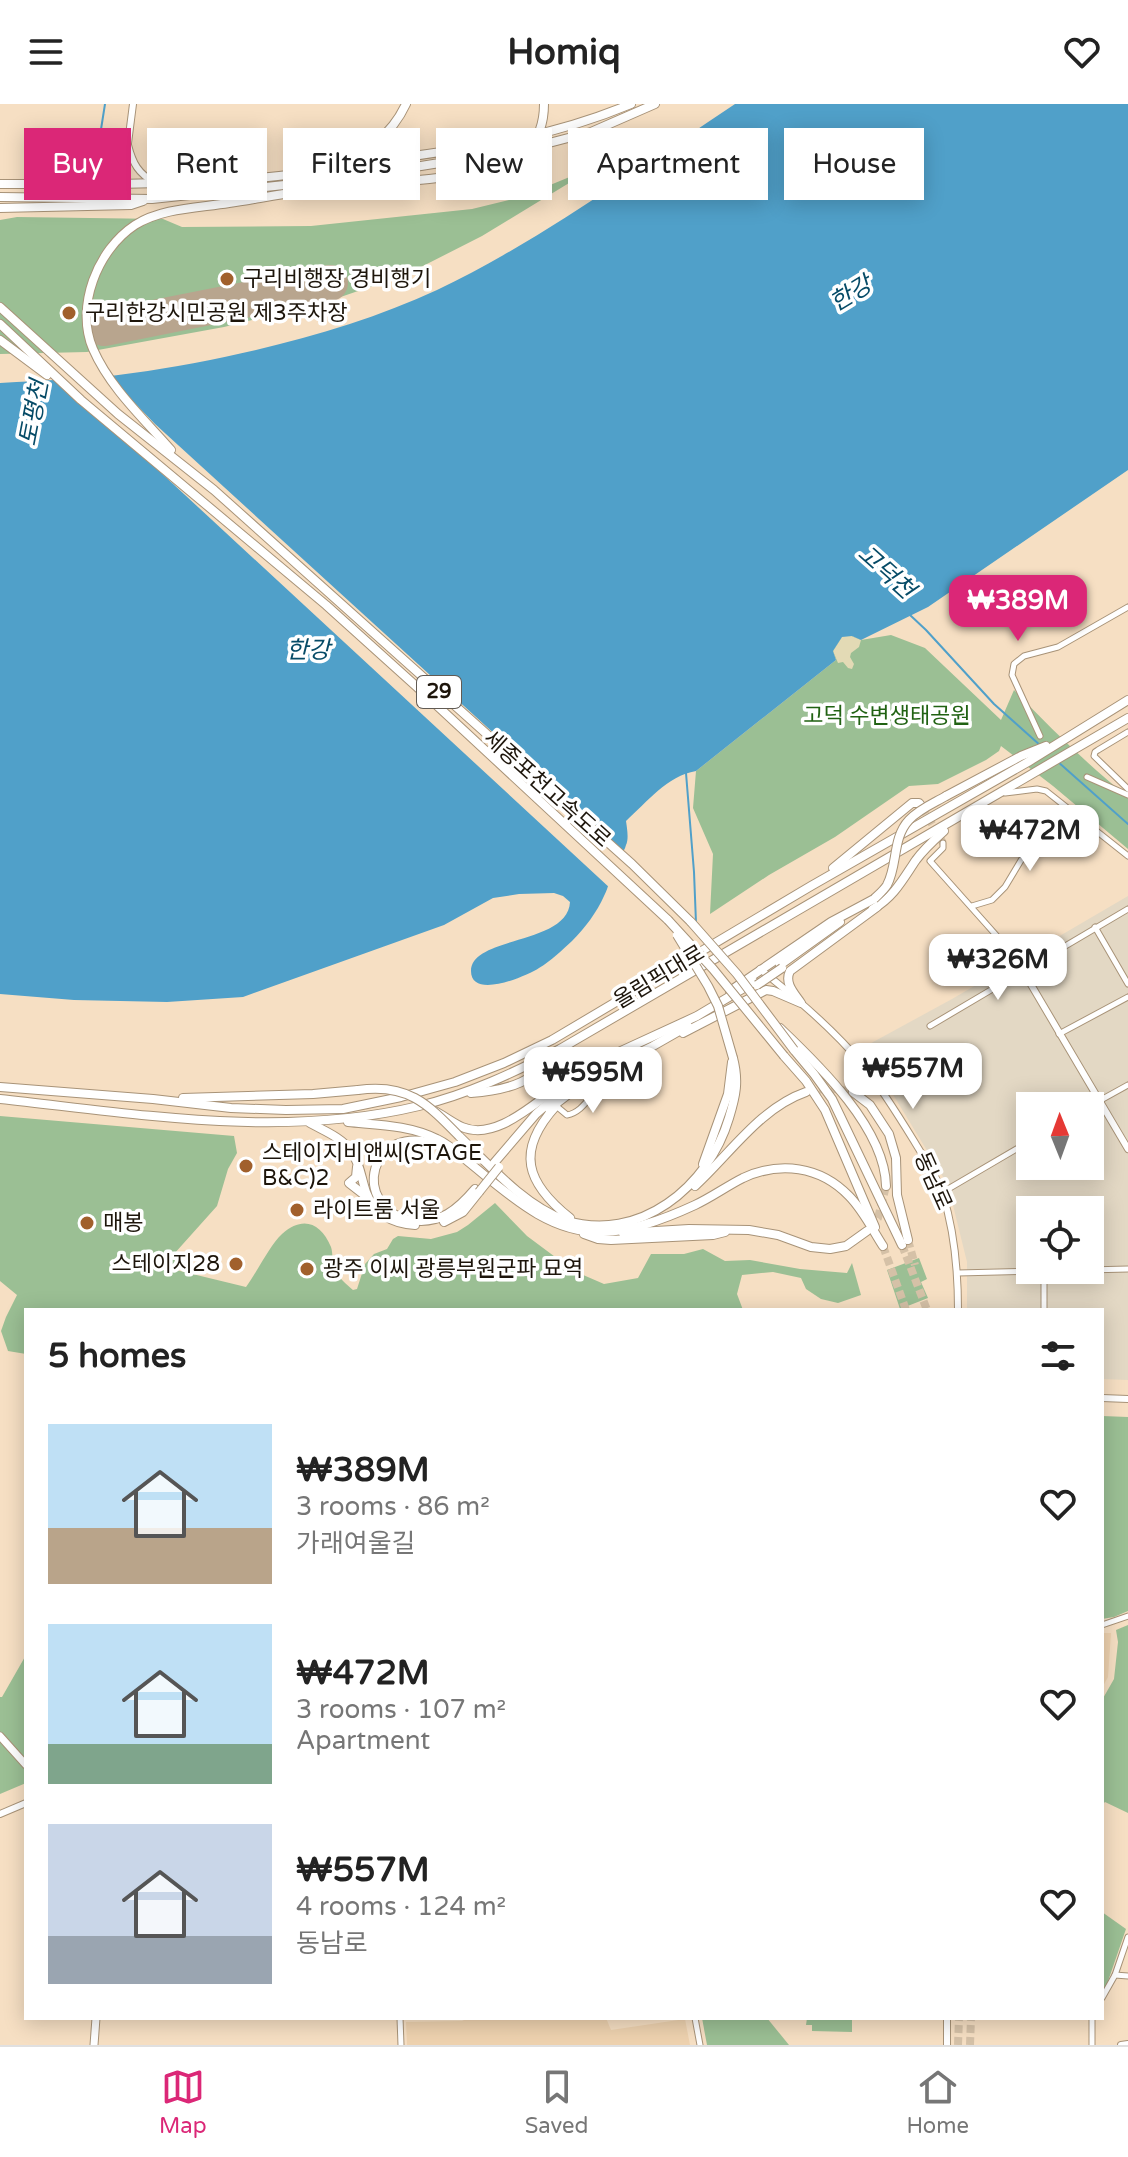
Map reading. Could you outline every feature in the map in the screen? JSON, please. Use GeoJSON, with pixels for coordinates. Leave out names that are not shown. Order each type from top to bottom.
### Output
{"type":"FeatureCollection","features":[{"type":"Feature","properties":{"kind":"highway"},"geometry":{"type":"LineString","coordinates":[[391,128],[406,104]]}},
{"type":"Feature","properties":{"kind":"highway"},"geometry":{"type":"LineString","coordinates":[[420,180],[483,173],[513,163],[528,149],[539,131],[544,104]]}},
{"type":"Feature","properties":{"kind":"highway"},"geometry":{"type":"LineString","coordinates":[[420,155],[544,134],[631,104]]}},
{"type":"Feature","properties":{"kind":"highway"},"geometry":{"type":"LineString","coordinates":[[420,166],[508,152],[591,132],[655,104]]}},
{"type":"Feature","properties":{"kind":"highway"},"geometry":{"type":"LineString","coordinates":[[0,184],[24,184]]}},
{"type":"Feature","properties":{"kind":"highway"},"geometry":{"type":"LineString","coordinates":[[185,466],[119,391],[98,360],[88,327],[90,293],[95,275],[117,241],[135,225],[161,213],[283,195]]}},
{"type":"Feature","properties":{"kind":"highway"},"geometry":{"type":"LineString","coordinates":[[0,197],[24,197]]}},
{"type":"Feature","properties":{"kind":"highway"},"geometry":{"type":"LineString","coordinates":[[0,208],[131,205],[148,200]]}},
{"type":"Feature","properties":{"kind":"highway","name":"세종포천고속도로"},"geometry":{"type":"LineString","coordinates":[[0,307],[118,414],[185,466],[328,592],[643,875],[717,951],[765,1014],[797,1048],[832,1099],[905,1242],[897,1195],[896,1158],[889,1134],[870,1105],[853,1092]]}},
{"type":"Feature","properties":{"kind":"highway","name":"세종포천고속도로"},"geometry":{"type":"LineString","coordinates":[[0,324],[81,400],[326,605],[668,920],[806,1081],[825,1110],[883,1246],[858,1207],[837,1186],[816,1173],[785,1168],[756,1173],[674,1215],[624,1230],[602,1232]]}},
{"type":"Feature","properties":{"kind":"highway"},"geometry":{"type":"LineString","coordinates":[[0,340],[176,480]]}},
{"type":"Feature","properties":{"kind":"highway","name":"올림픽대로"},"geometry":{"type":"LineString","coordinates":[[0,1087],[231,1108],[286,1110],[343,1109],[455,1082],[552,1040],[1128,700]]}},
{"type":"Feature","properties":{"kind":"highway","name":"올림픽대로"},"geometry":{"type":"LineString","coordinates":[[0,1099],[205,1121],[309,1123],[418,1106],[463,1094],[568,1045],[1128,718]]}},
{"type":"Feature","properties":{"kind":"highway"},"geometry":{"type":"LineString","coordinates":[[801,1003],[788,983],[787,975],[876,903],[890,877],[902,830],[909,820],[946,796],[1025,759]]}},
{"type":"Feature","properties":{"kind":"highway"},"geometry":{"type":"LineString","coordinates":[[811,886],[909,804],[915,802],[922,807]]}},
{"type":"Feature","properties":{"kind":"highway"},"geometry":{"type":"LineString","coordinates":[[650,1042],[756,984],[898,888],[925,848],[956,820]]}},
{"type":"Feature","properties":{"kind":"highway"},"geometry":{"type":"LineString","coordinates":[[497,1165],[551,1106],[595,1074],[642,1051],[650,1042],[831,922],[876,903]]}},
{"type":"Feature","properties":{"kind":"highway"},"geometry":{"type":"LineString","coordinates":[[668,920],[718,1006],[738,1075],[732,1108],[718,1147],[699,1174],[672,1201]]}},
{"type":"Feature","properties":{"kind":"highway"},"geometry":{"type":"LineString","coordinates":[[153,1099],[313,1094],[374,1087],[415,1097],[465,1128],[485,1129],[505,1123],[608,1057],[685,1032],[762,991],[770,990],[801,1003]]}},
{"type":"Feature","properties":{"kind":"highway"},"geometry":{"type":"LineString","coordinates":[[463,1094],[495,1091],[522,1082],[542,1071],[568,1045]]}},
{"type":"Feature","properties":{"kind":"highway"},"geometry":{"type":"LineString","coordinates":[[797,1048],[847,1099],[861,1120],[884,1161],[886,1186]]}},
{"type":"Feature","properties":{"kind":"highway"},"geometry":{"type":"LineString","coordinates":[[356,1158],[356,1177],[349,1183],[397,1224],[425,1226],[458,1216],[536,1114],[585,1071]]}},
{"type":"Feature","properties":{"kind":"highway"},"geometry":{"type":"LineString","coordinates":[[567,1095],[541,1124],[534,1138],[530,1155],[532,1172],[541,1189],[573,1225],[595,1225],[635,1220],[672,1201],[694,1187],[768,1113],[806,1092]]}},
{"type":"Feature","properties":{"kind":"highway"},"geometry":{"type":"LineString","coordinates":[[432,1109],[516,1190],[590,1237],[611,1240],[713,1235],[735,1229]]}},
{"type":"Feature","properties":{"kind":"highway"},"geometry":{"type":"LineString","coordinates":[[335,1120],[391,1125],[436,1138],[519,1203],[550,1220],[602,1232],[735,1229],[778,1235],[811,1247],[830,1249],[846,1246],[867,1231]]}},
{"type":"Feature","properties":{"kind":"highway"},"geometry":{"type":"LineString","coordinates":[[309,1123],[340,1139],[356,1158],[370,1199]]}},
{"type":"Feature","properties":{"kind":"highway"},"geometry":{"type":"LineString","coordinates":[[458,1153],[414,1139],[394,1144],[378,1162],[375,1188],[378,1199],[392,1214],[424,1221],[445,1216],[477,1190]]}},
{"type":"Feature","properties":{"kind":"main road"},"geometry":{"type":"LineString","coordinates":[[130,128],[133,104]]}},
{"type":"Feature","properties":{"kind":"main road"},"geometry":{"type":"LineString","coordinates":[[131,152],[135,167],[147,178]]}},
{"type":"Feature","properties":{"kind":"main road","name":"동남로"},"geometry":{"type":"LineString","coordinates":[[760,969],[801,1003],[869,1073],[943,1192],[958,1273],[958,1308]]}},
{"type":"Feature","properties":{"kind":"main road"},"geometry":{"type":"LineString","coordinates":[[1023,971],[1094,1092]]}},
{"type":"Feature","properties":{"kind":"main road"},"geometry":{"type":"LineString","coordinates":[[1104,1109],[1128,1149]]}},
{"type":"Feature","properties":{"kind":"main road"},"geometry":{"type":"LineString","coordinates":[[1104,1398],[1128,1399]]}},
{"type":"Feature","properties":{"kind":"main road"},"geometry":{"type":"LineString","coordinates":[[0,1736],[24,1763]]}},
{"type":"Feature","properties":{"kind":"main road"},"geometry":{"type":"LineString","coordinates":[[0,1814],[24,1804]]}},
{"type":"Feature","properties":{"kind":"main road"},"geometry":{"type":"LineString","coordinates":[[94,2045],[96,2020]]}},
{"type":"Feature","properties":{"kind":"main road"},"geometry":{"type":"LineString","coordinates":[[947,2020],[947,2045]]}},
{"type":"Feature","properties":{"kind":"main road"},"geometry":{"type":"LineString","coordinates":[[1121,2045],[1128,2044]]}},
{"type":"Feature","properties":{"kind":"street"},"geometry":{"type":"LineString","coordinates":[[1040,736],[1012,675],[1014,664],[1024,656],[1058,647],[1128,607]]}},
{"type":"Feature","properties":{"kind":"street"},"geometry":{"type":"LineString","coordinates":[[1128,732],[1095,752],[1094,756],[1128,792]]}},
{"type":"Feature","properties":{"kind":"street"},"geometry":{"type":"LineString","coordinates":[[1087,777],[1128,792]]}},
{"type":"Feature","properties":{"kind":"street"},"geometry":{"type":"LineString","coordinates":[[1000,793],[1042,789],[1128,856]]}},
{"type":"Feature","properties":{"kind":"street"},"geometry":{"type":"LineString","coordinates":[[971,906],[998,896],[1030,851],[1035,833],[1067,823],[1077,816]]}},
{"type":"Feature","properties":{"kind":"street"},"geometry":{"type":"LineString","coordinates":[[1033,845],[1044,839],[1051,828]]}},
{"type":"Feature","properties":{"kind":"street"},"geometry":{"type":"LineString","coordinates":[[943,843],[943,848],[930,861],[1020,962],[1023,971]]}},
{"type":"Feature","properties":{"kind":"street"},"geometry":{"type":"LineString","coordinates":[[930,1026],[1128,909]]}},
{"type":"Feature","properties":{"kind":"street"},"geometry":{"type":"LineString","coordinates":[[1095,927],[1128,984]]}},
{"type":"Feature","properties":{"kind":"street"},"geometry":{"type":"LineString","coordinates":[[1059,1034],[1128,997]]}},
{"type":"Feature","properties":{"kind":"street"},"geometry":{"type":"LineString","coordinates":[[530,1078],[561,1110],[567,1115],[573,1114],[606,1082],[641,1065],[642,1051]]}},
{"type":"Feature","properties":{"kind":"street"},"geometry":{"type":"LineString","coordinates":[[1104,1098],[1128,1085]]}},
{"type":"Feature","properties":{"kind":"street"},"geometry":{"type":"LineString","coordinates":[[943,1192],[1016,1149]]}},
{"type":"Feature","properties":{"kind":"street"},"geometry":{"type":"LineString","coordinates":[[1104,1270],[1128,1269]]}},
{"type":"Feature","properties":{"kind":"street"},"geometry":{"type":"LineString","coordinates":[[958,1273],[1016,1272]]}},
{"type":"Feature","properties":{"kind":"street"},"geometry":{"type":"LineString","coordinates":[[1044,1284],[1044,1308]]}},
{"type":"Feature","properties":{"kind":"street"},"geometry":{"type":"LineString","coordinates":[[1104,1624],[1128,1616]]}},
{"type":"Feature","properties":{"kind":"street"},"geometry":{"type":"LineString","coordinates":[[1104,1994],[1115,1975],[1128,1937]]}},
{"type":"Feature","properties":{"kind":"street"},"geometry":{"type":"LineString","coordinates":[[1115,1975],[1128,1976]]}},
{"type":"Feature","properties":{"kind":"street"},"geometry":{"type":"LineString","coordinates":[[400,2020],[401,2045]]}},
{"type":"Feature","properties":{"kind":"street"},"geometry":{"type":"LineString","coordinates":[[695,2020],[700,2045]]}},
{"type":"Feature","properties":{"kind":"street"},"geometry":{"type":"LineString","coordinates":[[1092,2020],[1092,2045]]}},
{"type":"Feature","properties":{"kind":"shaded area"},"geometry":{"type":"Polygon","coordinates":[[[1128,896],[1128,1380],[1104,1379],[1104,1308],[967,1308],[967,1262],[948,1185],[864,1047],[1128,896]]]}},
{"type":"Feature","properties":{"kind":"shaded area"},"geometry":{"type":"Polygon","coordinates":[[[1104,1633],[1111,1633],[1108,1677],[1104,1684],[1104,1633]]]}},
{"type":"Feature","properties":{"kind":"shaded area"},"geometry":{"type":"Polygon","coordinates":[[[607,2020],[611,2030],[685,2020],[690,2045],[407,2045],[406,2022],[607,2020]]]}},
{"type":"Feature","properties":{"kind":"green space"},"geometry":{"type":"Polygon","coordinates":[[[568,178],[568,184],[552,193],[552,184],[568,178]]]}},
{"type":"Feature","properties":{"kind":"green space"},"geometry":{"type":"Polygon","coordinates":[[[509,200],[541,200],[482,236],[421,267],[329,301],[224,327],[87,352],[0,354],[0,220],[17,217],[163,219],[182,227],[311,226],[472,209],[509,200]]]}},
{"type":"Feature","properties":{"kind":"green space","name":"고덕 수변생태공원"},"geometry":{"type":"Polygon","coordinates":[[[891,635],[925,648],[1001,720],[1014,690],[1069,745],[1128,797],[1128,849],[1001,746],[986,760],[938,784],[909,786],[835,837],[710,914],[713,854],[693,808],[696,771],[836,660],[833,651],[842,637],[852,636],[861,640],[891,635]]]}},
{"type":"Feature","properties":{"kind":"green space"},"geometry":{"type":"Polygon","coordinates":[[[0,1116],[234,1136],[237,1153],[228,1169],[217,1206],[174,1254],[176,1270],[246,1287],[277,1239],[297,1225],[311,1224],[322,1232],[331,1247],[334,1270],[353,1290],[357,1289],[365,1264],[374,1254],[387,1249],[393,1239],[398,1236],[431,1239],[457,1232],[495,1203],[527,1236],[574,1271],[604,1284],[638,1278],[651,1254],[684,1254],[703,1249],[725,1261],[750,1260],[800,1269],[847,1273],[852,1263],[861,1295],[838,1303],[821,1299],[806,1289],[801,1278],[773,1272],[742,1275],[737,1294],[742,1308],[24,1308],[24,1354],[8,1351],[1,1331],[17,1295],[0,1281],[0,1116]]]}},
{"type":"Feature","properties":{"kind":"green space"},"geometry":{"type":"Polygon","coordinates":[[[919,1258],[927,1279],[921,1282],[928,1298],[900,1308],[887,1270],[919,1258]]]}},
{"type":"Feature","properties":{"kind":"green space"},"geometry":{"type":"Polygon","coordinates":[[[1104,1416],[1128,1417],[1128,1611],[1104,1619],[1104,1416]]]}},
{"type":"Feature","properties":{"kind":"green space"},"geometry":{"type":"Polygon","coordinates":[[[1128,1625],[1128,1813],[1104,1803],[1104,1696],[1114,1679],[1118,1642],[1116,1630],[1128,1625]]]}},
{"type":"Feature","properties":{"kind":"green space"},"geometry":{"type":"Polygon","coordinates":[[[24,1658],[24,1784],[0,1794],[0,1697],[24,1658]]]}},
{"type":"Feature","properties":{"kind":"green space"},"geometry":{"type":"Polygon","coordinates":[[[1104,1913],[1126,1929],[1104,1990],[1104,1913]]]}},
{"type":"Feature","properties":{"kind":"green space"},"geometry":{"type":"Polygon","coordinates":[[[702,2020],[769,2020],[789,2045],[707,2045],[702,2020]]]}},
{"type":"Feature","properties":{"kind":"green space"},"geometry":{"type":"Polygon","coordinates":[[[807,2020],[852,2020],[852,2032],[812,2031],[812,2025],[806,2025],[807,2020]]]}},
{"type":"Feature","properties":{"kind":"sand"},"geometry":{"type":"Polygon","coordinates":[[[849,635],[861,640],[859,647],[851,653],[852,669],[843,662],[838,663],[833,651],[842,637],[849,635]]]}},
{"type":"Feature","properties":{"kind":"water","name":"한강"},"geometry":{"type":"Polygon","coordinates":[[[735,104],[1128,104],[1128,470],[928,607],[861,640],[852,636],[842,637],[833,651],[836,660],[696,771],[676,778],[658,791],[626,821],[627,843],[590,920],[560,952],[533,972],[489,985],[473,980],[471,971],[475,960],[486,952],[538,934],[565,916],[570,902],[554,893],[493,898],[444,925],[243,997],[167,1002],[74,1000],[0,994],[0,383],[116,375],[171,367],[249,352],[327,331],[437,290],[514,249],[592,200],[768,200],[768,128],[699,128],[735,104]]]}},
{"type":"Feature","properties":{"kind":"pier"},"geometry":{"type":"Polygon","coordinates":[[[110,372],[124,392],[155,424],[626,854],[611,889],[78,396],[52,376],[110,372]]]}},
{"type":"Feature","properties":{"kind":"waterway","name":"토평천"},"geometry":{"type":"LineString","coordinates":[[101,128],[105,104]]}},
{"type":"Feature","properties":{"kind":"waterway","name":"고덕천"},"geometry":{"type":"LineString","coordinates":[[910,615],[994,704],[1041,746]]}},
{"type":"Feature","properties":{"kind":"waterway","name":"고덕천"},"geometry":{"type":"LineString","coordinates":[[1057,761],[1128,824]]}},
{"type":"Feature","properties":{"kind":"waterway"},"geometry":{"type":"LineString","coordinates":[[686,773],[696,923]]}},
{"type":"Feature","properties":{"kind":"runway"},"geometry":{"type":"LineString","coordinates":[[104,328],[330,283]]}},
{"type":"Feature","properties":{"kind":"tunnel"},"geometry":{"type":"LineString","coordinates":[[922,807],[943,843]]}},
{"type":"Feature","properties":{"kind":"tunnel"},"geometry":{"type":"LineString","coordinates":[[807,1092],[828,1088],[853,1092]]}},
{"type":"Feature","properties":{"kind":"tunnel"},"geometry":{"type":"LineString","coordinates":[[870,1227],[878,1218],[886,1186]]}},
{"type":"Feature","properties":{"kind":"tunnel"},"geometry":{"type":"LineString","coordinates":[[908,1240],[915,1265]]}},
{"type":"Feature","properties":{"kind":"tunnel"},"geometry":{"type":"LineString","coordinates":[[902,1245],[926,1308]]}},
{"type":"Feature","properties":{"kind":"tunnel"},"geometry":{"type":"LineString","coordinates":[[883,1246],[905,1308]]}},
{"type":"Feature","properties":{"kind":"tunnel"},"geometry":{"type":"LineString","coordinates":[[958,2045],[959,2020]]}},
{"type":"Feature","properties":{"kind":"tunnel"},"geometry":{"type":"LineString","coordinates":[[970,2045],[971,2020]]}},
{"type":"Feature","properties":{"kind":"place","name":"구리비행장 경비행기"},"geometry":{"type":"Point","coordinates":[227,279]}},
{"type":"Feature","properties":{"kind":"place","name":"구리한강시민공원 제3주차장"},"geometry":{"type":"Point","coordinates":[69,313]}},
{"type":"Feature","properties":{"kind":"place","name":"스테이지비앤씨(STAGE B&C)2"},"geometry":{"type":"Point","coordinates":[246,1166]}},
{"type":"Feature","properties":{"kind":"place","name":"라이트룸 서울"},"geometry":{"type":"Point","coordinates":[297,1210]}},
{"type":"Feature","properties":{"kind":"place","name":"매봉"},"geometry":{"type":"Point","coordinates":[87,1223]}},
{"type":"Feature","properties":{"kind":"place","name":"스테이지28"},"geometry":{"type":"Point","coordinates":[236,1264]}},
{"type":"Feature","properties":{"kind":"place","name":"광주 이씨 광릉부원군파 묘역"},"geometry":{"type":"Point","coordinates":[307,1269]}}]}
